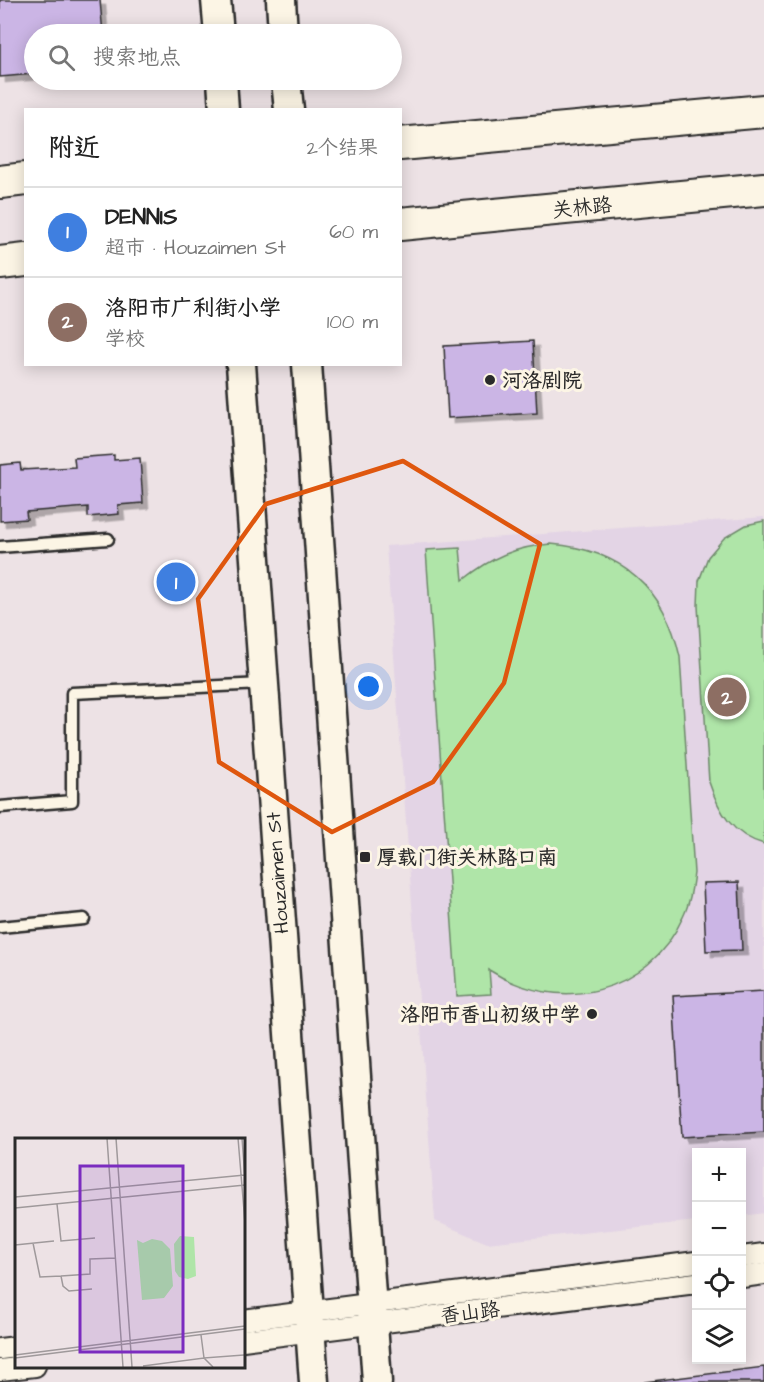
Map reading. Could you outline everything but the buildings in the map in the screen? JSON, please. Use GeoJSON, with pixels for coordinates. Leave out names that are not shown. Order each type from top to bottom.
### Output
{"type":"FeatureCollection","features":[{"type":"Feature","properties":{"kind":"main road"},"geometry":{"type":"LineString","coordinates":[[216,0],[218,24]]}},
{"type":"Feature","properties":{"kind":"main road"},"geometry":{"type":"LineString","coordinates":[[281,0],[282,24]]}},
{"type":"Feature","properties":{"kind":"main road"},"geometry":{"type":"LineString","coordinates":[[223,90],[224,108]]}},
{"type":"Feature","properties":{"kind":"main road"},"geometry":{"type":"LineString","coordinates":[[287,90],[289,108]]}},
{"type":"Feature","properties":{"kind":"main road"},"geometry":{"type":"LineString","coordinates":[[402,144],[764,111]]}},
{"type":"Feature","properties":{"kind":"main road"},"geometry":{"type":"LineString","coordinates":[[0,182],[24,179]]}},
{"type":"Feature","properties":{"kind":"main road","name":"关林路"},"geometry":{"type":"LineString","coordinates":[[402,224],[764,189]]}},
{"type":"Feature","properties":{"kind":"main road"},"geometry":{"type":"LineString","coordinates":[[0,263],[24,260]]}},
{"type":"Feature","properties":{"kind":"main road","name":"Houzaimen St"},"geometry":{"type":"LineString","coordinates":[[241,366],[314,1382]]}},
{"type":"Feature","properties":{"kind":"main road"},"geometry":{"type":"LineString","coordinates":[[307,366],[377,1382]]}},
{"type":"Feature","properties":{"kind":"street"},"geometry":{"type":"LineString","coordinates":[[746,1256],[764,1254]]}},
{"type":"Feature","properties":{"kind":"street","name":"香山路"},"geometry":{"type":"LineString","coordinates":[[372,1315],[692,1263]]}},
{"type":"Feature","properties":{"kind":"street"},"geometry":{"type":"LineString","coordinates":[[746,1276],[764,1274]]}},
{"type":"Feature","properties":{"kind":"street","name":"香山路"},"geometry":{"type":"LineString","coordinates":[[244,1320],[310,1322],[692,1283]]}},
{"type":"Feature","properties":{"kind":"street","name":"香山路"},"geometry":{"type":"LineString","coordinates":[[244,1340],[310,1322]]}},
{"type":"Feature","properties":{"kind":"street"},"geometry":{"type":"LineString","coordinates":[[0,1349],[15,1347]]}},
{"type":"Feature","properties":{"kind":"street"},"geometry":{"type":"LineString","coordinates":[[0,1370],[21,1367]]}},
{"type":"Feature","properties":{"kind":"lane"},"geometry":{"type":"LineString","coordinates":[[0,547],[108,539]]}},
{"type":"Feature","properties":{"kind":"lane"},"geometry":{"type":"LineString","coordinates":[[0,807],[72,801],[72,693],[264,684]]}},
{"type":"Feature","properties":{"kind":"lane"},"geometry":{"type":"LineString","coordinates":[[0,927],[84,919]]}},
{"type":"Feature","properties":{"kind":"highlighted area"},"geometry":{"type":"Polygon","coordinates":[[[403,461],[540,544],[504,683],[433,782],[332,832],[219,762],[198,599],[266,504],[403,461]]]}},
{"type":"Feature","properties":{"kind":"shaded area","name":"洛阳市香山初级中学"},"geometry":{"type":"Polygon","coordinates":[[[764,517],[764,1213],[746,1215],[746,1148],[692,1148],[692,1221],[487,1243],[435,1221],[386,546],[764,517]]]}},
{"type":"Feature","properties":{"kind":"green space"},"geometry":{"type":"Polygon","coordinates":[[[764,521],[764,844],[743,835],[728,821],[717,803],[709,782],[698,606],[699,581],[708,557],[724,538],[746,525],[764,521]]]}},
{"type":"Feature","properties":{"kind":"green space"},"geometry":{"type":"Polygon","coordinates":[[[551,544],[599,554],[620,564],[652,593],[664,611],[673,633],[680,657],[694,873],[690,895],[683,917],[667,944],[648,965],[625,980],[599,990],[572,994],[544,992],[516,984],[489,970],[491,994],[457,996],[426,550],[460,548],[463,580],[504,554],[551,544]]]}},
{"type":"Feature","properties":{"kind":"place","name":"河洛剧院"},"geometry":{"type":"Point","coordinates":[490,380]}},
{"type":"Feature","properties":{"kind":"place","name":"DENNIS"},"geometry":{"type":"Point","coordinates":[176,582]}},
{"type":"Feature","properties":{"kind":"place","name":"洛阳市广利街小学"},"geometry":{"type":"Point","coordinates":[727,697]}},
{"type":"Feature","properties":{"kind":"place","name":"厚载门街关林路口南"},"geometry":{"type":"Point","coordinates":[365,857]}},
{"type":"Feature","properties":{"kind":"place","name":"洛阳市香山初级中学"},"geometry":{"type":"Point","coordinates":[592,1014]}}]}
